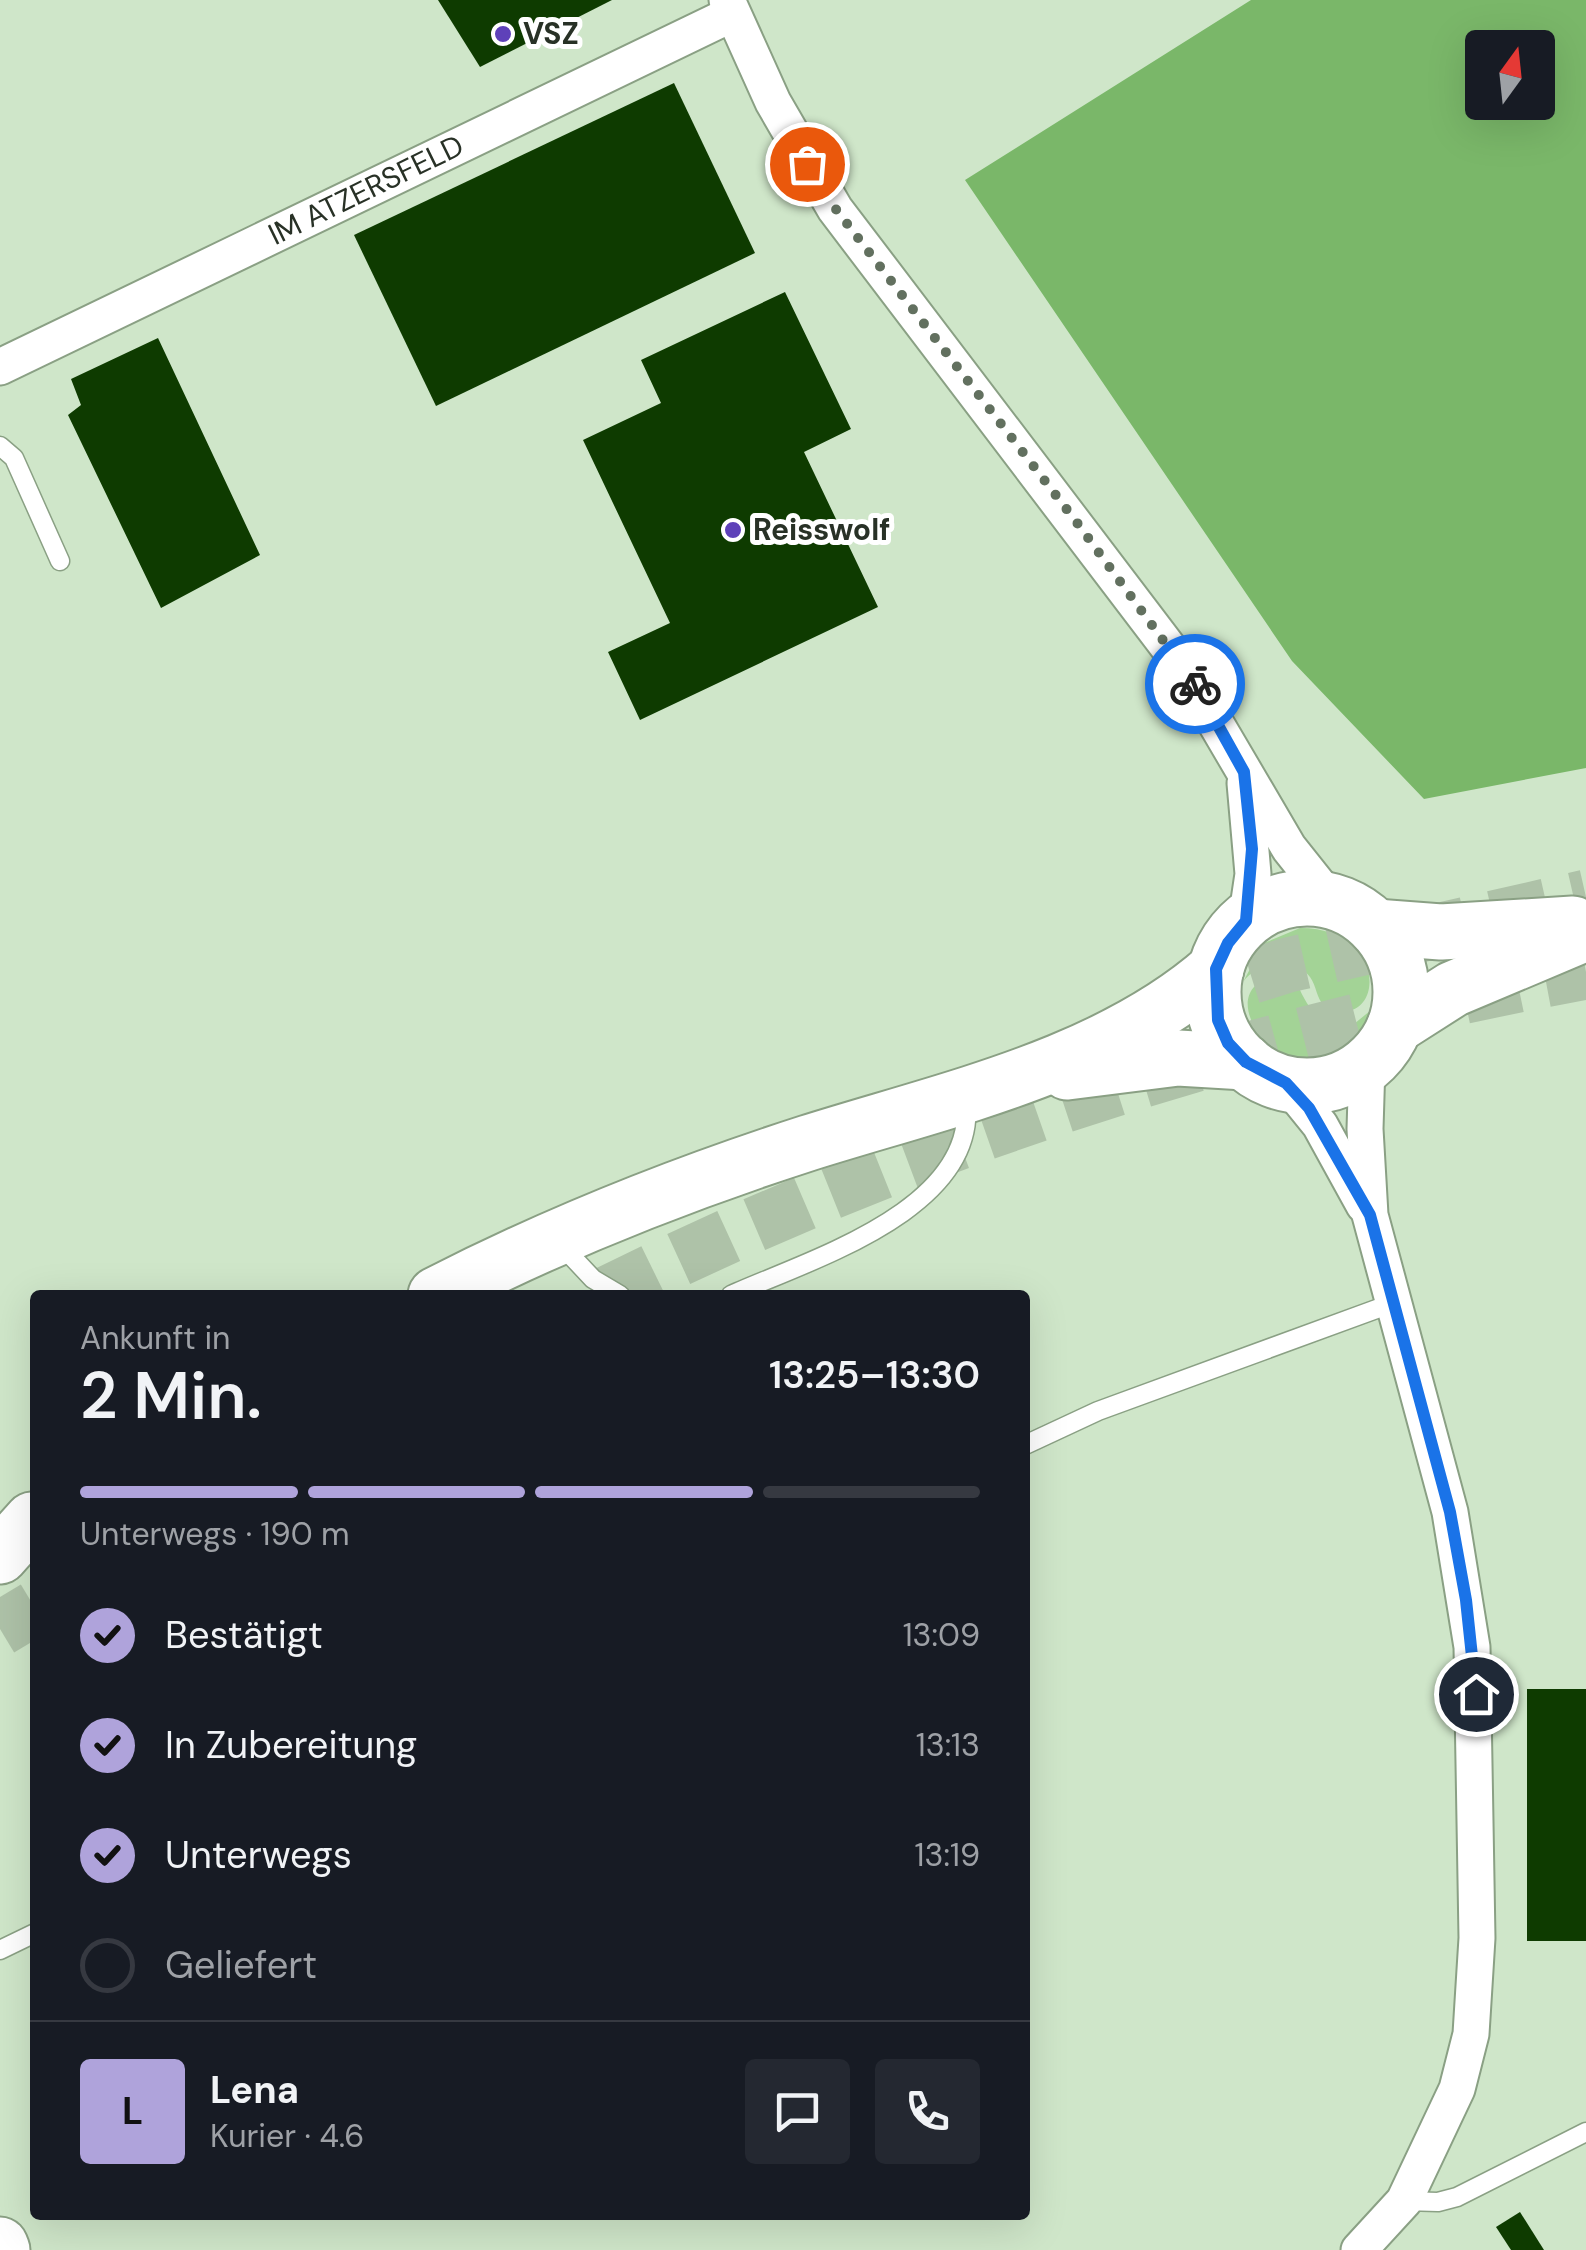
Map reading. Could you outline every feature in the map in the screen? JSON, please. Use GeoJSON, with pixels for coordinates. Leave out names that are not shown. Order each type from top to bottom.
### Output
{"type":"FeatureCollection","features":[{"type":"Feature","properties":{"kind":"main road"},"geometry":{"type":"LineString","coordinates":[[1266,1073],[1228,1043],[1218,1020],[1216,969],[1228,943],[1246,921],[1287,901],[1441,932],[1586,924]]}},
{"type":"Feature","properties":{"kind":"main road"},"geometry":{"type":"LineString","coordinates":[[1354,915],[1390,949],[1400,974],[1400,1001],[1381,1045]]}},
{"type":"Feature","properties":{"kind":"main road"},"geometry":{"type":"LineString","coordinates":[[1020,1079],[1178,1058],[1329,1084],[1437,997],[1586,933]]}},
{"type":"Feature","properties":{"kind":"main road"},"geometry":{"type":"LineString","coordinates":[[447,1290],[555,1239],[719,1173],[1020,1079],[1162,1010],[1216,969]]}},
{"type":"Feature","properties":{"kind":"street","name":"IM ATZERSFELD"},"geometry":{"type":"LineString","coordinates":[[0,367],[730,7]]}},
{"type":"Feature","properties":{"kind":"street"},"geometry":{"type":"LineString","coordinates":[[730,7],[772,102],[835,208],[1181,664],[1289,848],[1354,915]]}},
{"type":"Feature","properties":{"kind":"street"},"geometry":{"type":"LineString","coordinates":[[1244,772],[1253,874],[1246,921]]}},
{"type":"Feature","properties":{"kind":"street"},"geometry":{"type":"LineString","coordinates":[[1359,2250],[1404,2200],[1457,2089],[1470,2034],[1477,1938],[1477,1750],[1472,1647],[1456,1542],[1370,1215],[1365,1130],[1381,1045]]}},
{"type":"Feature","properties":{"kind":"street"},"geometry":{"type":"LineString","coordinates":[[1266,1073],[1320,1125],[1370,1215]]}},
{"type":"Feature","properties":{"kind":"lane"},"geometry":{"type":"LineString","coordinates":[[0,446],[14,458],[60,561]]}},
{"type":"Feature","properties":{"kind":"lane"},"geometry":{"type":"LineString","coordinates":[[742,1290],[890,1224],[914,1208],[963,1140],[968,1120],[966,1096]]}},
{"type":"Feature","properties":{"kind":"lane"},"geometry":{"type":"LineString","coordinates":[[555,1239],[593,1278],[612,1290]]}},
{"type":"Feature","properties":{"kind":"lane"},"geometry":{"type":"LineString","coordinates":[[1030,1443],[1098,1411],[1393,1303]]}},
{"type":"Feature","properties":{"kind":"lane"},"geometry":{"type":"LineString","coordinates":[[0,1950],[30,1935]]}},
{"type":"Feature","properties":{"kind":"lane"},"geometry":{"type":"LineString","coordinates":[[1404,2200],[1438,2202],[1457,2197],[1586,2132]]}},
{"type":"Feature","properties":{"kind":"shaded area"},"geometry":{"type":"Polygon","coordinates":[[[1251,0],[1586,0],[1586,768],[1424,799],[1292,661],[965,180],[1251,0]]]}},
{"type":"Feature","properties":{"kind":"shaded area"},"geometry":{"type":"Polygon","coordinates":[[[1300,928],[1330,933],[1351,944],[1364,961],[1369,978],[1367,995],[1359,1006],[1344,1011],[1324,1006],[1310,977],[1284,962],[1257,969],[1243,982],[1264,943],[1300,928]]]}},
{"type":"Feature","properties":{"kind":"shaded area"},"geometry":{"type":"Polygon","coordinates":[[[1276,976],[1297,983],[1311,1009],[1333,1024],[1354,1024],[1376,1006],[1351,1043],[1323,1059],[1296,1059],[1272,1046],[1255,1027],[1248,1006],[1254,987],[1276,976]]]}},
{"type":"Feature","properties":{"kind":"building","name":"VSZ"},"geometry":{"type":"Polygon","coordinates":[[[438,0],[612,0],[480,67],[438,0]]]}},
{"type":"Feature","properties":{"kind":"building"},"geometry":{"type":"Polygon","coordinates":[[[674,83],[755,253],[436,406],[354,235],[674,83]]]}},
{"type":"Feature","properties":{"kind":"building","name":"Reisswolf"},"geometry":{"type":"Polygon","coordinates":[[[785,292],[851,429],[804,452],[878,607],[640,720],[608,652],[670,623],[583,440],[661,403],[641,360],[785,292]]]}},
{"type":"Feature","properties":{"kind":"building"},"geometry":{"type":"Polygon","coordinates":[[[158,338],[260,555],[161,608],[68,415],[81,405],[71,379],[158,338]]]}},
{"type":"Feature","properties":{"kind":"building"},"geometry":{"type":"Polygon","coordinates":[[[1527,1689],[1586,1689],[1586,1941],[1527,1941],[1527,1689]]]}},
{"type":"Feature","properties":{"kind":"building"},"geometry":{"type":"Polygon","coordinates":[[[1520,2212],[1544,2250],[1511,2250],[1496,2227],[1520,2212]]]}},
{"type":"Feature","properties":{"kind":"tunnel"},"geometry":{"type":"LineString","coordinates":[[1172,1001],[1288,965],[1586,897]]}},
{"type":"Feature","properties":{"kind":"tunnel"},"geometry":{"type":"LineString","coordinates":[[614,1290],[840,1188],[1084,1099],[1333,1027],[1586,972]]}},
{"type":"Feature","properties":{"kind":"tunnel"},"geometry":{"type":"LineString","coordinates":[[0,1629],[30,1611]]}},
{"type":"Feature","properties":{"kind":"way so far"},"geometry":{"type":"LineString","coordinates":[[807,164],[835,208],[1078,524],[1195,684]]}},
{"type":"Feature","properties":{"kind":"place","name":"VSZ"},"geometry":{"type":"Point","coordinates":[503,34]}},
{"type":"Feature","properties":{"kind":"place","name":"Reisswolf"},"geometry":{"type":"Point","coordinates":[733,530]}},
{"type":"Feature","properties":{"kind":"route"},"geometry":{"type":"LineString","coordinates":[[1195,684],[1244,772],[1252,849],[1253,874],[1246,921],[1220,956],[1214,1008],[1228,1043],[1246,1062],[1264,1076],[1286,1083],[1309,1108],[1370,1215],[1450,1512],[1466,1600],[1476,1694]]}}]}
